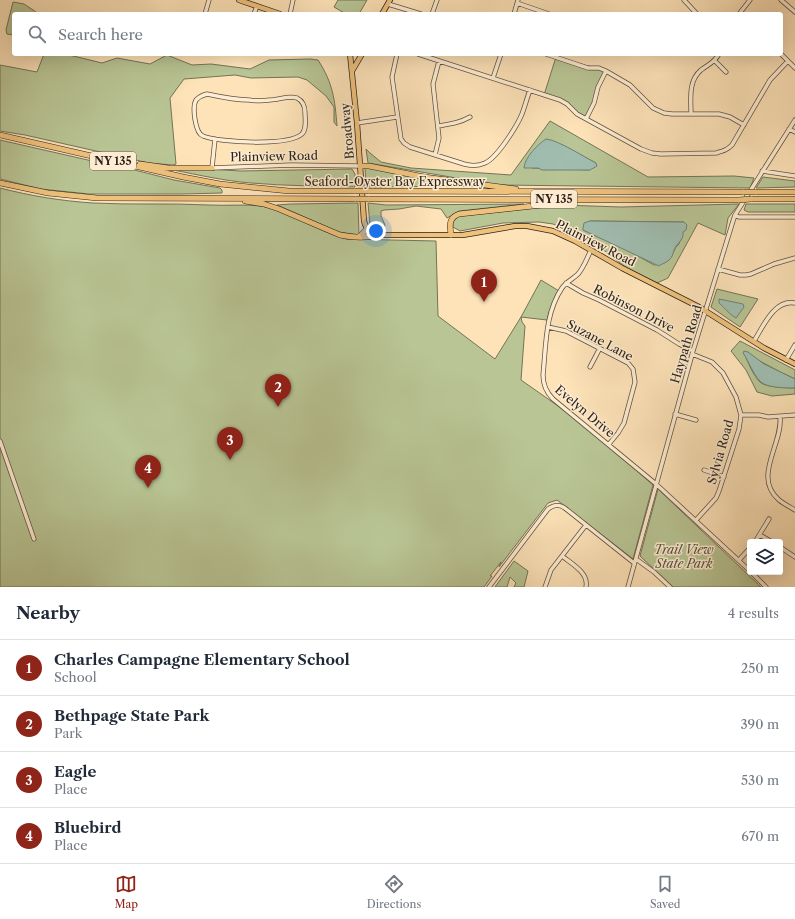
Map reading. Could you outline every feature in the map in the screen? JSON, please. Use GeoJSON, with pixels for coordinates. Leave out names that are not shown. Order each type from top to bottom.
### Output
{"type":"FeatureCollection","features":[{"type":"Feature","properties":{"kind":"highway","name":"Seaford-Oyster Bay Expressway"},"geometry":{"type":"LineString","coordinates":[[0,135],[184,177],[239,187],[289,191],[795,192]]}},
{"type":"Feature","properties":{"kind":"highway"},"geometry":{"type":"LineString","coordinates":[[116,162],[168,168],[212,168]]}},
{"type":"Feature","properties":{"kind":"highway"},"geometry":{"type":"LineString","coordinates":[[360,166],[370,166],[432,178],[540,191]]}},
{"type":"Feature","properties":{"kind":"highway","name":"Seaford-Oyster Bay Expressway"},"geometry":{"type":"LineString","coordinates":[[0,183],[35,191],[85,197],[122,199],[795,200]]}},
{"type":"Feature","properties":{"kind":"highway"},"geometry":{"type":"LineString","coordinates":[[224,199],[269,206],[336,234],[350,237],[370,238],[381,234]]}},
{"type":"Feature","properties":{"kind":"highway"},"geometry":{"type":"LineString","coordinates":[[451,235],[450,222],[452,217],[458,214],[591,199]]}},
{"type":"Feature","properties":{"kind":"highway"},"geometry":{"type":"LineString","coordinates":[[359,237],[367,229]]}},
{"type":"Feature","properties":{"kind":"main road"},"geometry":{"type":"LineString","coordinates":[[239,0],[274,12]]}},
{"type":"Feature","properties":{"kind":"main road"},"geometry":{"type":"LineString","coordinates":[[383,12],[389,2]]}},
{"type":"Feature","properties":{"kind":"main road","name":"Broadway"},"geometry":{"type":"LineString","coordinates":[[350,56],[364,221],[367,229]]}},
{"type":"Feature","properties":{"kind":"main road"},"geometry":{"type":"LineString","coordinates":[[352,71],[361,56]]}},
{"type":"Feature","properties":{"kind":"main road","name":"Plainview Road"},"geometry":{"type":"LineString","coordinates":[[367,229],[373,233],[381,234],[451,235],[463,235],[515,226],[527,226],[553,230],[622,268],[706,311],[754,341],[795,364]]}},
{"type":"Feature","properties":{"kind":"street"},"geometry":{"type":"LineString","coordinates":[[206,12],[209,0]]}},
{"type":"Feature","properties":{"kind":"street"},"geometry":{"type":"LineString","coordinates":[[290,12],[292,0]]}},
{"type":"Feature","properties":{"kind":"street"},"geometry":{"type":"LineString","coordinates":[[433,12],[437,0]]}},
{"type":"Feature","properties":{"kind":"street"},"geometry":{"type":"LineString","coordinates":[[684,0],[695,12]]}},
{"type":"Feature","properties":{"kind":"street"},"geometry":{"type":"LineString","coordinates":[[741,12],[750,0]]}},
{"type":"Feature","properties":{"kind":"street"},"geometry":{"type":"LineString","coordinates":[[781,0],[795,12]]}},
{"type":"Feature","properties":{"kind":"street"},"geometry":{"type":"LineString","coordinates":[[389,2],[416,12]]}},
{"type":"Feature","properties":{"kind":"street"},"geometry":{"type":"LineString","coordinates":[[515,12],[518,2],[544,12]]}},
{"type":"Feature","properties":{"kind":"street"},"geometry":{"type":"LineString","coordinates":[[255,12],[257,6]]}},
{"type":"Feature","properties":{"kind":"street"},"geometry":{"type":"LineString","coordinates":[[397,56],[392,77],[400,136],[404,143],[410,147],[471,166],[480,165],[490,160],[497,154],[517,124],[530,90]]}},
{"type":"Feature","properties":{"kind":"street"},"geometry":{"type":"LineString","coordinates":[[424,56],[565,102],[577,114],[641,150],[661,154],[716,153],[724,151],[732,145],[770,80],[788,61]]}},
{"type":"Feature","properties":{"kind":"street"},"geometry":{"type":"LineString","coordinates":[[493,78],[500,56]]}},
{"type":"Feature","properties":{"kind":"street"},"geometry":{"type":"LineString","coordinates":[[552,56],[588,68],[599,68],[606,71],[630,85],[645,101],[658,110],[672,114],[719,114],[730,117],[744,125]]}},
{"type":"Feature","properties":{"kind":"street"},"geometry":{"type":"LineString","coordinates":[[691,114],[691,90],[693,80],[701,70],[715,61],[718,56]]}},
{"type":"Feature","properties":{"kind":"street"},"geometry":{"type":"LineString","coordinates":[[783,56],[795,68]]}},
{"type":"Feature","properties":{"kind":"street"},"geometry":{"type":"LineString","coordinates":[[435,155],[439,138],[433,84],[439,61]]}},
{"type":"Feature","properties":{"kind":"street"},"geometry":{"type":"LineString","coordinates":[[715,61],[726,72]]}},
{"type":"Feature","properties":{"kind":"street"},"geometry":{"type":"LineString","coordinates":[[586,119],[594,103],[598,87],[606,71]]}},
{"type":"Feature","properties":{"kind":"street"},"geometry":{"type":"LineString","coordinates":[[207,94],[230,99],[246,100],[269,100],[294,97],[302,103],[305,112],[305,128],[297,137],[258,142],[215,139],[201,135],[198,132],[196,123],[195,102],[200,97],[207,94]]}},
{"type":"Feature","properties":{"kind":"street"},"geometry":{"type":"LineString","coordinates":[[357,123],[397,117]]}},
{"type":"Feature","properties":{"kind":"street"},"geometry":{"type":"LineString","coordinates":[[438,126],[457,123],[470,117]]}},
{"type":"Feature","properties":{"kind":"street","name":"Haypath Road"},"geometry":{"type":"LineString","coordinates":[[628,587],[693,352],[735,215],[795,120]]}},
{"type":"Feature","properties":{"kind":"street"},"geometry":{"type":"LineString","coordinates":[[789,129],[795,132]]}},
{"type":"Feature","properties":{"kind":"street"},"geometry":{"type":"LineString","coordinates":[[212,168],[215,139]]}},
{"type":"Feature","properties":{"kind":"street","name":"Plainview Road"},"geometry":{"type":"LineString","coordinates":[[212,168],[291,165],[360,166]]}},
{"type":"Feature","properties":{"kind":"street"},"geometry":{"type":"LineString","coordinates":[[762,172],[795,176]]}},
{"type":"Feature","properties":{"kind":"street"},"geometry":{"type":"LineString","coordinates":[[735,215],[739,217],[795,217]]}},
{"type":"Feature","properties":{"kind":"street","name":"Evelyn Drive"},"geometry":{"type":"LineString","coordinates":[[591,250],[579,273],[566,283],[552,308],[548,327],[543,375],[543,383],[546,390],[553,399],[656,484],[747,569]]}},
{"type":"Feature","properties":{"kind":"street"},"geometry":{"type":"LineString","coordinates":[[718,268],[740,275],[746,275],[752,274],[774,264],[795,258]]}},
{"type":"Feature","properties":{"kind":"street","name":"Robinson Drive"},"geometry":{"type":"LineString","coordinates":[[566,283],[657,330],[693,352]]}},
{"type":"Feature","properties":{"kind":"street"},"geometry":{"type":"LineString","coordinates":[[754,341],[779,306],[788,302],[795,303]]}},
{"type":"Feature","properties":{"kind":"street","name":"Suzane Lane"},"geometry":{"type":"LineString","coordinates":[[548,327],[566,331],[628,363],[633,369],[636,378],[624,423],[609,444]]}},
{"type":"Feature","properties":{"kind":"street"},"geometry":{"type":"LineString","coordinates":[[786,360],[795,345]]}},
{"type":"Feature","properties":{"kind":"street"},"geometry":{"type":"LineString","coordinates":[[590,367],[600,348]]}},
{"type":"Feature","properties":{"kind":"street","name":"Sylvia Road"},"geometry":{"type":"LineString","coordinates":[[693,352],[712,362],[723,373],[736,397],[741,415],[739,429],[716,498],[696,520]]}},
{"type":"Feature","properties":{"kind":"street"},"geometry":{"type":"LineString","coordinates":[[676,414],[696,420]]}},
{"type":"Feature","properties":{"kind":"street"},"geometry":{"type":"LineString","coordinates":[[741,415],[758,414],[768,417],[795,415]]}},
{"type":"Feature","properties":{"kind":"street"},"geometry":{"type":"LineString","coordinates":[[780,417],[780,430],[769,463],[767,477],[770,489],[775,496],[780,501],[795,510]]}},
{"type":"Feature","properties":{"kind":"street"},"geometry":{"type":"LineString","coordinates":[[0,441],[34,539]]}},
{"type":"Feature","properties":{"kind":"street"},"geometry":{"type":"LineString","coordinates":[[704,470],[724,477]]}},
{"type":"Feature","properties":{"kind":"street"},"geometry":{"type":"LineString","coordinates":[[489,587],[548,509],[556,505],[561,506],[635,561],[654,572],[670,587]]}},
{"type":"Feature","properties":{"kind":"street"},"geometry":{"type":"LineString","coordinates":[[757,539],[770,519]]}},
{"type":"Feature","properties":{"kind":"street"},"geometry":{"type":"LineString","coordinates":[[545,587],[552,570],[586,525]]}},
{"type":"Feature","properties":{"kind":"street"},"geometry":{"type":"LineString","coordinates":[[760,535],[767,539]]}},
{"type":"Feature","properties":{"kind":"street"},"geometry":{"type":"LineString","coordinates":[[783,549],[795,557]]}},
{"type":"Feature","properties":{"kind":"street"},"geometry":{"type":"LineString","coordinates":[[739,560],[747,551]]}},
{"type":"Feature","properties":{"kind":"street"},"geometry":{"type":"LineString","coordinates":[[562,556],[583,574],[587,581],[586,587]]}},
{"type":"Feature","properties":{"kind":"street","name":"Evelyn Drive"},"geometry":{"type":"LineString","coordinates":[[753,575],[766,587]]}},
{"type":"Feature","properties":{"kind":"green space"},"geometry":{"type":"Polygon","coordinates":[[[338,0],[367,0],[360,12],[343,12],[334,7],[338,0]]]}},
{"type":"Feature","properties":{"kind":"green space"},"geometry":{"type":"Polygon","coordinates":[[[13,2],[24,4],[36,12],[12,12],[12,35],[7,34],[6,30],[13,2]]]}},
{"type":"Feature","properties":{"kind":"green space"},"geometry":{"type":"Polygon","coordinates":[[[43,56],[73,56],[102,63],[117,58],[150,64],[165,56],[170,56],[192,65],[211,64],[250,69],[269,60],[318,60],[330,84],[335,108],[337,126],[334,122],[334,107],[326,96],[307,80],[298,77],[251,78],[235,75],[184,79],[170,98],[176,164],[149,163],[25,135],[0,131],[0,65],[37,72],[43,56]]]}},
{"type":"Feature","properties":{"kind":"green space"},"geometry":{"type":"Polygon","coordinates":[[[556,57],[606,71],[596,99],[586,119],[567,104],[544,95],[556,57]]]}},
{"type":"Feature","properties":{"kind":"green space"},"geometry":{"type":"Polygon","coordinates":[[[550,121],[648,177],[734,176],[754,178],[750,188],[498,185],[368,163],[366,149],[381,162],[411,168],[511,175],[550,121]],[[562,145],[532,168],[589,170],[596,163],[562,145]]]}},
{"type":"Feature","properties":{"kind":"green space"},"geometry":{"type":"Polygon","coordinates":[[[0,140],[101,163],[103,162],[174,180],[220,188],[222,193],[89,194],[41,189],[0,179],[0,140]]]}},
{"type":"Feature","properties":{"kind":"green space"},"geometry":{"type":"Polygon","coordinates":[[[365,167],[470,185],[470,186],[366,187],[365,167]]]}},
{"type":"Feature","properties":{"kind":"green space"},"geometry":{"type":"Polygon","coordinates":[[[209,169],[240,171],[352,169],[355,174],[355,187],[251,183],[173,170],[209,169]]]}},
{"type":"Feature","properties":{"kind":"green space"},"geometry":{"type":"Polygon","coordinates":[[[763,177],[795,181],[795,187],[756,188],[763,177]]]}},
{"type":"Feature","properties":{"kind":"green space"},"geometry":{"type":"Polygon","coordinates":[[[0,188],[46,198],[93,203],[261,206],[283,212],[324,231],[346,239],[436,241],[438,316],[495,359],[521,317],[525,326],[521,380],[577,421],[653,485],[633,559],[557,500],[548,503],[499,567],[501,562],[490,576],[492,576],[484,587],[0,587],[0,188]]]}},
{"type":"Feature","properties":{"kind":"green space"},"geometry":{"type":"Polygon","coordinates":[[[358,203],[359,235],[339,232],[277,205],[291,204],[358,203]]]}},
{"type":"Feature","properties":{"kind":"green space"},"geometry":{"type":"Polygon","coordinates":[[[368,203],[386,205],[524,204],[459,211],[447,218],[441,209],[416,206],[384,210],[381,211],[381,216],[385,225],[383,230],[374,229],[370,225],[368,203]]]}},
{"type":"Feature","properties":{"kind":"green space"},"geometry":{"type":"Polygon","coordinates":[[[739,204],[728,218],[725,235],[698,223],[668,278],[657,283],[629,270],[596,244],[553,224],[539,222],[503,223],[460,231],[453,227],[454,220],[460,216],[561,205],[621,207],[739,204]],[[590,221],[583,230],[629,251],[654,265],[661,264],[669,260],[679,244],[684,222],[590,221]]]}},
{"type":"Feature","properties":{"kind":"green space"},"geometry":{"type":"Polygon","coordinates":[[[746,204],[795,204],[795,212],[748,212],[744,210],[746,204]]]}},
{"type":"Feature","properties":{"kind":"green space"},"geometry":{"type":"Polygon","coordinates":[[[541,280],[559,291],[549,312],[547,320],[521,317],[541,280]]]}},
{"type":"Feature","properties":{"kind":"green space"},"geometry":{"type":"Polygon","coordinates":[[[717,289],[758,299],[740,327],[711,307],[717,289]]]}},
{"type":"Feature","properties":{"kind":"green space"},"geometry":{"type":"Polygon","coordinates":[[[740,341],[795,370],[795,379],[744,353],[753,373],[761,383],[773,386],[795,388],[795,394],[772,396],[757,392],[746,370],[731,351],[740,341]]]}},
{"type":"Feature","properties":{"kind":"green space","name":"Trail View State Park"},"geometry":{"type":"Polygon","coordinates":[[[658,489],[761,587],[673,587],[640,556],[658,489]]]}},
{"type":"Feature","properties":{"kind":"green space"},"geometry":{"type":"Polygon","coordinates":[[[514,561],[528,571],[524,587],[514,587],[516,583],[510,577],[507,587],[495,587],[514,561]]]}},
{"type":"Feature","properties":{"kind":"shaded area"},"geometry":{"type":"Polygon","coordinates":[[[546,139],[557,142],[571,149],[596,163],[597,166],[590,170],[542,170],[538,168],[524,168],[532,152],[546,139]]]}},
{"type":"Feature","properties":{"kind":"shaded area"},"geometry":{"type":"Polygon","coordinates":[[[590,221],[684,222],[687,225],[686,230],[683,232],[682,239],[675,248],[671,257],[668,261],[659,266],[583,230],[584,223],[590,221]]]}},
{"type":"Feature","properties":{"kind":"shaded area"},"geometry":{"type":"Polygon","coordinates":[[[719,299],[743,304],[744,307],[736,318],[719,303],[719,299]]]}},
{"type":"Feature","properties":{"kind":"shaded area"},"geometry":{"type":"Polygon","coordinates":[[[744,351],[748,352],[764,364],[795,379],[795,388],[779,388],[761,382],[755,375],[743,353],[744,351]]]}},
{"type":"Feature","properties":{"kind":"place","name":"Charles Campagne Elementary School"},"geometry":{"type":"Point","coordinates":[484,302]}},
{"type":"Feature","properties":{"kind":"place","name":"Bethpage State Park"},"geometry":{"type":"Point","coordinates":[278,407]}},
{"type":"Feature","properties":{"kind":"place","name":"Eagle"},"geometry":{"type":"Point","coordinates":[230,460]}},
{"type":"Feature","properties":{"kind":"place","name":"Bluebird"},"geometry":{"type":"Point","coordinates":[148,488]}}]}
